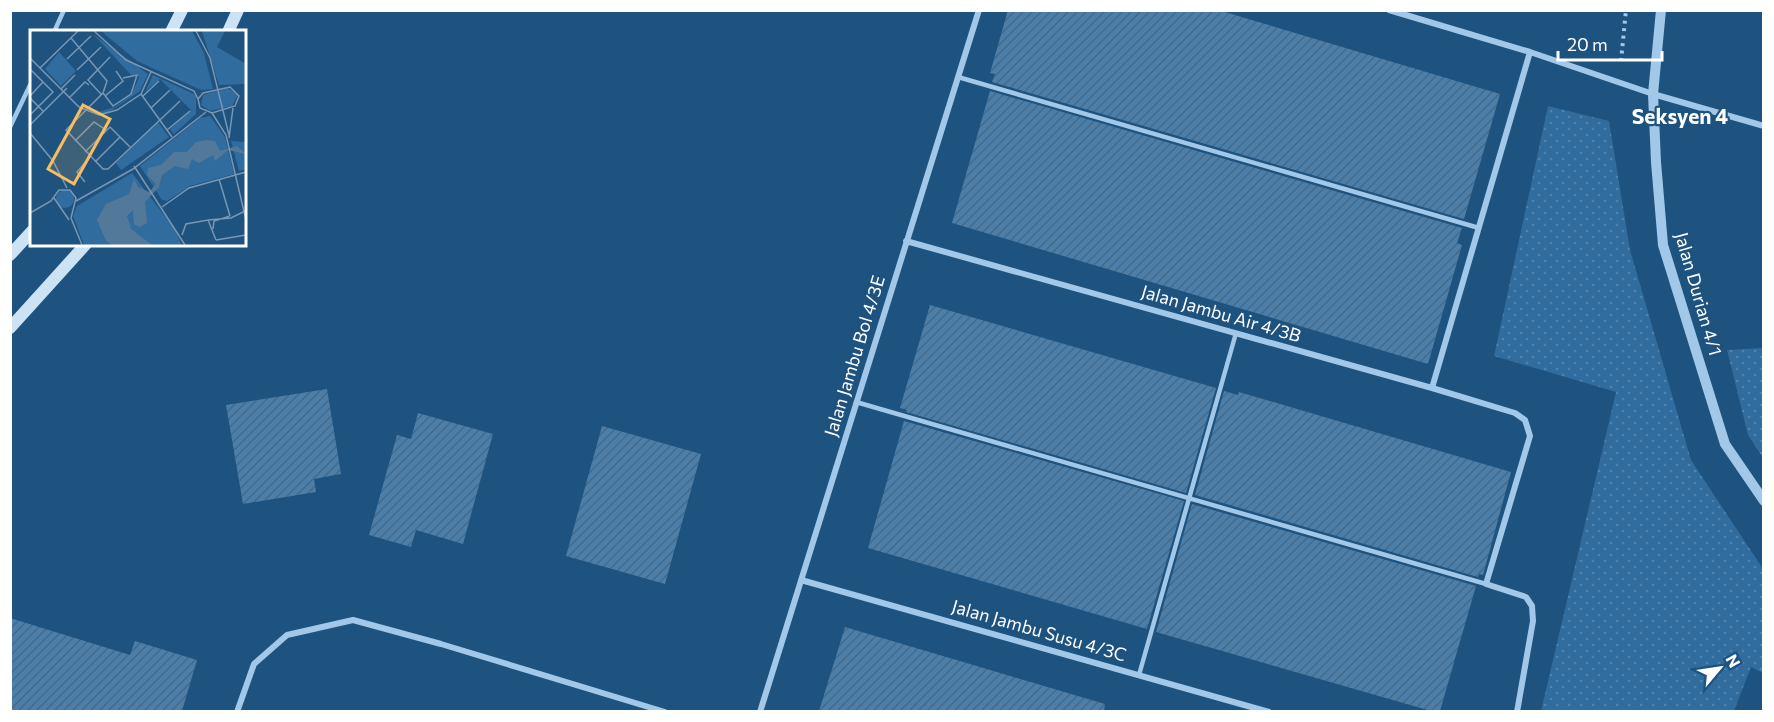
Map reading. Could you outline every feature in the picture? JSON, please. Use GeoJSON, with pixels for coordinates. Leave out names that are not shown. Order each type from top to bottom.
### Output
{"type":"FeatureCollection","features":[{"type":"Feature","properties":{"kind":"main road"},"geometry":{"type":"LineString","coordinates":[[172,30],[182,10]]}},
{"type":"Feature","properties":{"kind":"main road"},"geometry":{"type":"LineString","coordinates":[[229,30],[238,10]]}},
{"type":"Feature","properties":{"kind":"main road"},"geometry":{"type":"LineString","coordinates":[[10,255],[30,233]]}},
{"type":"Feature","properties":{"kind":"main road"},"geometry":{"type":"LineString","coordinates":[[10,328],[84,246]]}},
{"type":"Feature","properties":{"kind":"street","name":"Jalan Jambu Bol 4/3E"},"geometry":{"type":"LineString","coordinates":[[760,711],[979,10]]}},
{"type":"Feature","properties":{"kind":"street"},"geometry":{"type":"LineString","coordinates":[[1389,10],[1530,52],[1653,94],[1764,126]]}},
{"type":"Feature","properties":{"kind":"street","name":"Jalan Durian 4/1"},"geometry":{"type":"LineString","coordinates":[[1660,10],[1653,94],[1656,162],[1664,245],[1725,444],[1764,501]]}},
{"type":"Feature","properties":{"kind":"street"},"geometry":{"type":"LineString","coordinates":[[1432,388],[1530,52]]}},
{"type":"Feature","properties":{"kind":"street","name":"Jalan Jambu Air 4/3B"},"geometry":{"type":"LineString","coordinates":[[906,241],[1515,413],[1525,420],[1530,436],[1486,584]]}},
{"type":"Feature","properties":{"kind":"street","name":"Jalan Jambu Susu 4/3C"},"geometry":{"type":"LineString","coordinates":[[801,580],[1139,675],[1247,709],[1269,711]]}},
{"type":"Feature","properties":{"kind":"street"},"geometry":{"type":"LineString","coordinates":[[1486,584],[1526,597],[1532,606],[1533,621],[1517,711]]}},
{"type":"Feature","properties":{"kind":"street"},"geometry":{"type":"LineString","coordinates":[[237,711],[254,664],[287,635],[353,620],[664,711]]}},
{"type":"Feature","properties":{"kind":"lane"},"geometry":{"type":"LineString","coordinates":[[55,30],[64,10]]}},
{"type":"Feature","properties":{"kind":"lane"},"geometry":{"type":"LineString","coordinates":[[958,77],[1479,228]]}},
{"type":"Feature","properties":{"kind":"lane"},"geometry":{"type":"LineString","coordinates":[[10,127],[30,85]]}},
{"type":"Feature","properties":{"kind":"lane"},"geometry":{"type":"LineString","coordinates":[[1139,675],[1236,333]]}},
{"type":"Feature","properties":{"kind":"lane"},"geometry":{"type":"LineString","coordinates":[[856,402],[1486,584]]}},
{"type":"Feature","properties":{"kind":"path"},"geometry":{"type":"LineString","coordinates":[[1619,83],[1626,10]]}},
{"type":"Feature","properties":{"kind":"shaded area"},"geometry":{"type":"Polygon","coordinates":[[[1548,106],[1609,121],[1630,250],[1691,460],[1763,569],[1763,673],[1751,667],[1734,711],[1541,711],[1616,392],[1494,356],[1548,106]]]}},
{"type":"Feature","properties":{"kind":"shaded area"},"geometry":{"type":"Polygon","coordinates":[[[1764,348],[1763,458],[1748,435],[1727,350],[1764,348]]]}},
{"type":"Feature","properties":{"kind":"building"},"geometry":{"type":"Polygon","coordinates":[[[1008,10],[1218,10],[1500,94],[1464,219],[992,82],[995,74],[990,73],[1008,10]]]}},
{"type":"Feature","properties":{"kind":"building"},"geometry":{"type":"Polygon","coordinates":[[[990,91],[1462,228],[1457,243],[1462,245],[1428,364],[952,223],[990,91]]]}},
{"type":"Feature","properties":{"kind":"building"},"geometry":{"type":"Polygon","coordinates":[[[930,305],[1216,388],[1186,493],[906,412],[907,410],[900,408],[930,305]]]}},
{"type":"Feature","properties":{"kind":"building"},"geometry":{"type":"Polygon","coordinates":[[[327,389],[341,474],[314,479],[316,492],[243,504],[226,405],[327,389]]]}},
{"type":"Feature","properties":{"kind":"building"},"geometry":{"type":"Polygon","coordinates":[[[1224,391],[1238,395],[1239,392],[1511,472],[1483,575],[1479,574],[1478,577],[1195,495],[1224,391]]]}},
{"type":"Feature","properties":{"kind":"building"},"geometry":{"type":"Polygon","coordinates":[[[418,413],[493,434],[463,544],[416,530],[411,547],[369,535],[397,435],[411,439],[418,413]]]}},
{"type":"Feature","properties":{"kind":"building"},"geometry":{"type":"Polygon","coordinates":[[[904,421],[1184,501],[1147,629],[868,548],[904,421]]]}},
{"type":"Feature","properties":{"kind":"building"},"geometry":{"type":"Polygon","coordinates":[[[602,426],[701,454],[665,584],[566,556],[602,426]]]}},
{"type":"Feature","properties":{"kind":"building"},"geometry":{"type":"Polygon","coordinates":[[[1192,504],[1476,586],[1440,711],[1431,711],[1156,632],[1192,504]]]}},
{"type":"Feature","properties":{"kind":"building"},"geometry":{"type":"Polygon","coordinates":[[[10,618],[130,655],[135,641],[197,660],[182,711],[10,711],[10,618]]]}},
{"type":"Feature","properties":{"kind":"building"},"geometry":{"type":"Polygon","coordinates":[[[845,627],[1105,704],[1104,711],[819,711],[845,627]]]}},
{"type":"Feature","properties":{"kind":"district","name":"Seksyen 4"},"geometry":{"type":"Point","coordinates":[1680,117]}}]}
